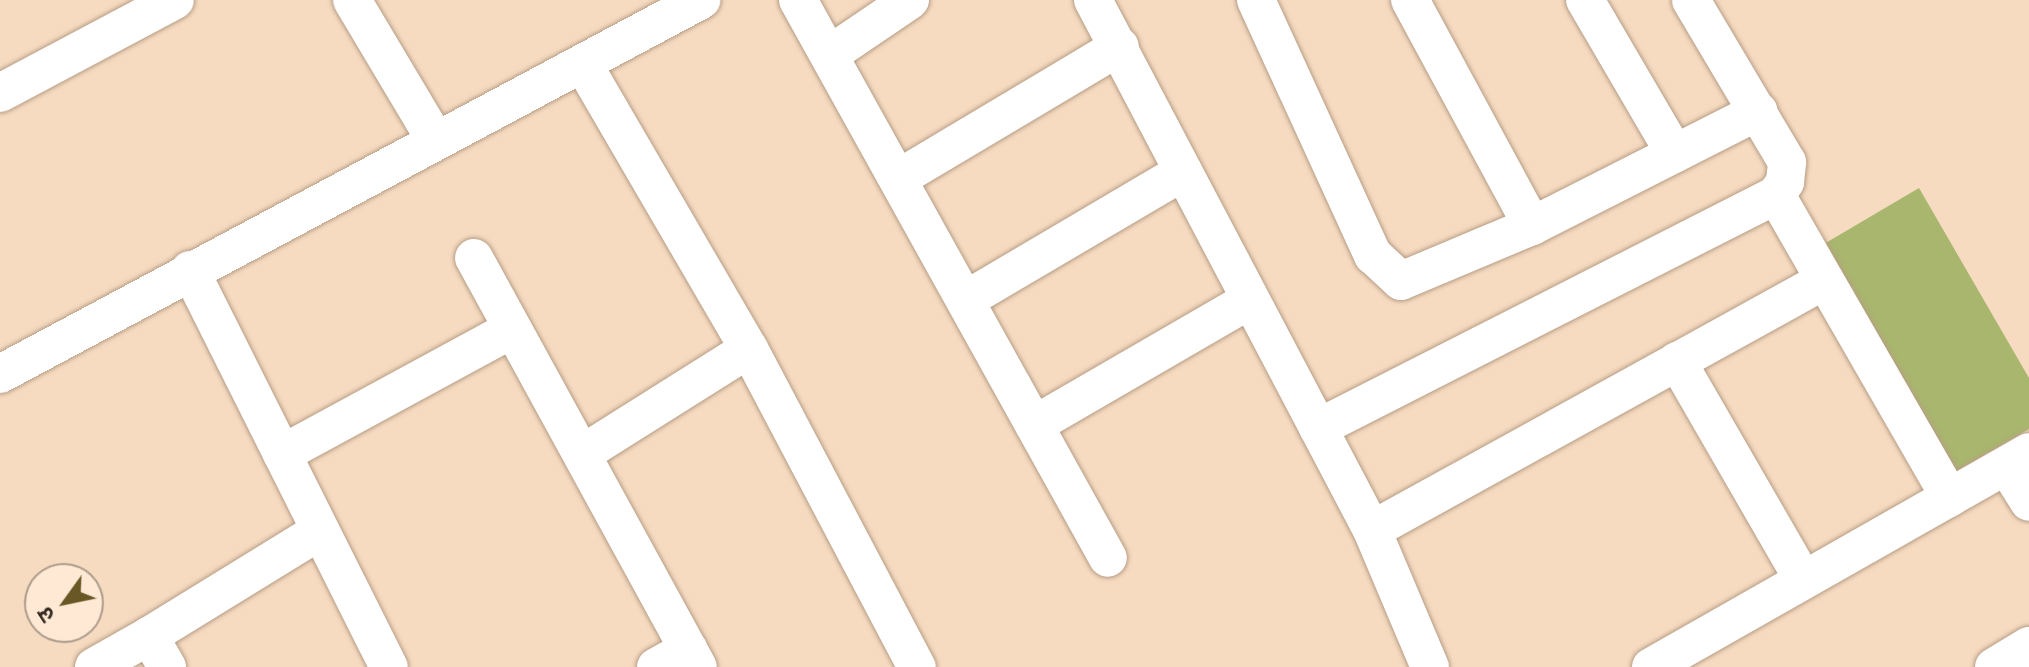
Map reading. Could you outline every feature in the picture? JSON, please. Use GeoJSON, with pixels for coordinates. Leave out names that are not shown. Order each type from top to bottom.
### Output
{"type":"FeatureCollection","features":[{"type":"Feature","properties":{"kind":"street"},"geometry":{"type":"LineString","coordinates":[[0,93],[175,0]]}},
{"type":"Feature","properties":{"kind":"street"},"geometry":{"type":"LineString","coordinates":[[352,0],[436,141]]}},
{"type":"Feature","properties":{"kind":"street"},"geometry":{"type":"LineString","coordinates":[[0,374],[701,0]]}},
{"type":"Feature","properties":{"kind":"street"},"geometry":{"type":"LineString","coordinates":[[798,0],[967,299],[1108,558]]}},
{"type":"Feature","properties":{"kind":"street"},"geometry":{"type":"LineString","coordinates":[[829,55],[910,0]]}},
{"type":"Feature","properties":{"kind":"street"},"geometry":{"type":"LineString","coordinates":[[1093,0],[1120,46],[1372,530],[1430,667]]}},
{"type":"Feature","properties":{"kind":"street"},"geometry":{"type":"LineString","coordinates":[[1256,0],[1387,273],[1413,280],[1532,226],[1759,111]]}},
{"type":"Feature","properties":{"kind":"street"},"geometry":{"type":"LineString","coordinates":[[1410,0],[1532,226]]}},
{"type":"Feature","properties":{"kind":"street"},"geometry":{"type":"LineString","coordinates":[[1585,0],[1675,154]]}},
{"type":"Feature","properties":{"kind":"street"},"geometry":{"type":"LineString","coordinates":[[1318,428],[1776,195],[1785,182],[1787,162],[1691,0]]}},
{"type":"Feature","properties":{"kind":"street"},"geometry":{"type":"LineString","coordinates":[[899,178],[1120,46]]}},
{"type":"Feature","properties":{"kind":"street"},"geometry":{"type":"LineString","coordinates":[[583,64],[749,349],[917,667]]}},
{"type":"Feature","properties":{"kind":"street"},"geometry":{"type":"LineString","coordinates":[[967,299],[1183,172]]}},
{"type":"Feature","properties":{"kind":"street"},"geometry":{"type":"LineString","coordinates":[[1776,195],[1950,498]]}},
{"type":"Feature","properties":{"kind":"street"},"geometry":{"type":"LineString","coordinates":[[474,258],[510,330],[582,454],[681,661]]}},
{"type":"Feature","properties":{"kind":"street"},"geometry":{"type":"LineString","coordinates":[[190,270],[318,532],[389,667]]}},
{"type":"Feature","properties":{"kind":"street"},"geometry":{"type":"LineString","coordinates":[[1372,530],[1825,280]]}},
{"type":"Feature","properties":{"kind":"street"},"geometry":{"type":"LineString","coordinates":[[1034,425],[1250,300]]}},
{"type":"Feature","properties":{"kind":"street"},"geometry":{"type":"LineString","coordinates":[[282,454],[510,330]]}},
{"type":"Feature","properties":{"kind":"street"},"geometry":{"type":"LineString","coordinates":[[582,454],[749,349]]}},
{"type":"Feature","properties":{"kind":"street"},"geometry":{"type":"LineString","coordinates":[[1677,361],[1803,579]]}},
{"type":"Feature","properties":{"kind":"street"},"geometry":{"type":"LineString","coordinates":[[1651,667],[2018,460],[2029,502]]}},
{"type":"Feature","properties":{"kind":"street"},"geometry":{"type":"LineString","coordinates":[[94,667],[158,652],[318,532]]}},
{"type":"Feature","properties":{"kind":"street"},"geometry":{"type":"LineString","coordinates":[[1994,667],[2029,646]]}},
{"type":"Feature","properties":{"kind":"green space"},"geometry":{"type":"Polygon","coordinates":[[[1919,188],[2029,378],[2029,429],[1939,481],[1807,254],[1919,188]]]}}]}
